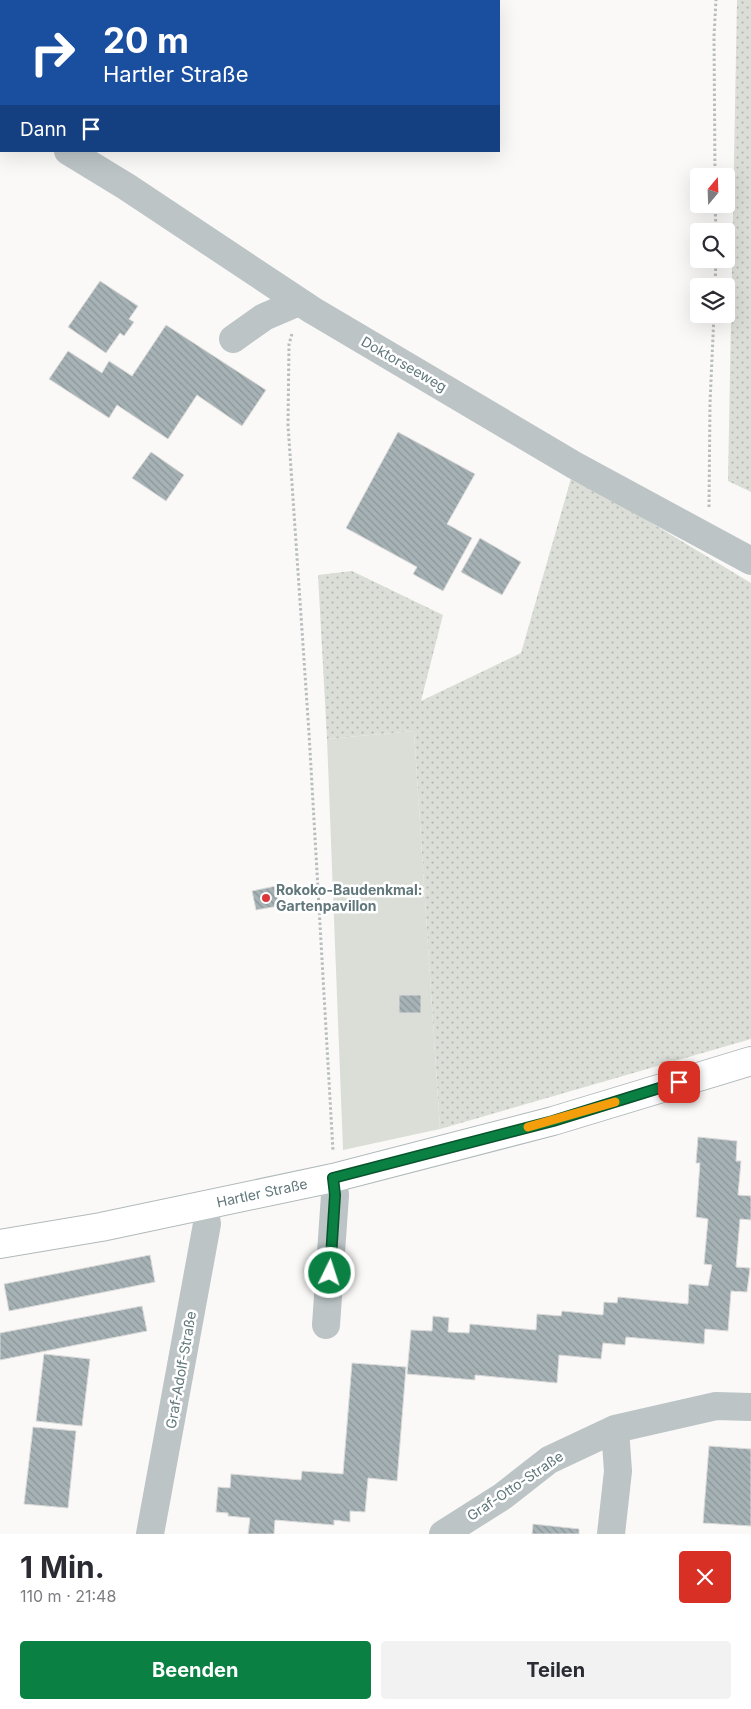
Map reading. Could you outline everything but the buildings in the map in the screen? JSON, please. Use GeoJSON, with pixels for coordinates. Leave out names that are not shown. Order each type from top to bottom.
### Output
{"type":"FeatureCollection","features":[{"type":"Feature","properties":{"kind":"main road","name":"Hartler Straße"},"geometry":{"type":"LineString","coordinates":[[0,1244],[101,1227],[333,1178],[553,1121],[751,1061]]}},
{"type":"Feature","properties":{"kind":"street","name":"Doktorseeweg"},"geometry":{"type":"LineString","coordinates":[[70,152],[127,187],[299,302],[574,464],[751,561]]}},
{"type":"Feature","properties":{"kind":"street"},"geometry":{"type":"LineString","coordinates":[[233,339],[264,318],[299,302]]}},
{"type":"Feature","properties":{"kind":"street"},"geometry":{"type":"LineString","coordinates":[[326,1324],[335,1195],[333,1178]]}},
{"type":"Feature","properties":{"kind":"street","name":"Graf-Adolf-Straße"},"geometry":{"type":"LineString","coordinates":[[150,1534],[207,1224],[204,1205]]}},
{"type":"Feature","properties":{"kind":"street","name":"Graf-Otto-Straße"},"geometry":{"type":"LineString","coordinates":[[443,1534],[503,1496],[549,1460],[615,1429],[716,1406],[751,1407]]}},
{"type":"Feature","properties":{"kind":"street"},"geometry":{"type":"LineString","coordinates":[[611,1534],[618,1471],[615,1429]]}},
{"type":"Feature","properties":{"kind":"path"},"geometry":{"type":"LineString","coordinates":[[715,168],[714,36],[716,0]]}},
{"type":"Feature","properties":{"kind":"path"},"geometry":{"type":"LineString","coordinates":[[299,302],[289,344],[288,425],[309,733],[332,1129],[333,1178]]}},
{"type":"Feature","properties":{"kind":"path"},"geometry":{"type":"LineString","coordinates":[[708,538],[714,323]]}},
{"type":"Feature","properties":{"kind":"shaded area"},"geometry":{"type":"Polygon","coordinates":[[[737,0],[751,0],[751,492],[728,481],[731,323],[735,323],[735,278],[732,278],[732,268],[735,268],[735,223],[733,223],[733,213],[735,213],[734,168],[737,0]]]}},
{"type":"Feature","properties":{"kind":"shaded area"},"geometry":{"type":"Polygon","coordinates":[[[572,475],[751,583],[751,1039],[440,1129],[414,731],[327,739],[318,575],[352,571],[443,615],[421,701],[521,653],[572,475]]]}},
{"type":"Feature","properties":{"kind":"shaded area"},"geometry":{"type":"Polygon","coordinates":[[[414,731],[440,1129],[343,1150],[327,739],[414,731]]]}},
{"type":"Feature","properties":{"kind":"slow traffic"},"geometry":{"type":"LineString","coordinates":[[528,1127],[615,1102]]}},
{"type":"Feature","properties":{"kind":"place","name":"Rokoko-Baudenkmal: Gartenpavillon"},"geometry":{"type":"Point","coordinates":[266,898]}},
{"type":"Feature","properties":{"kind":"route"},"geometry":{"type":"LineString","coordinates":[[330,1273],[335,1195],[333,1178],[553,1121],[679,1082]]}}]}
